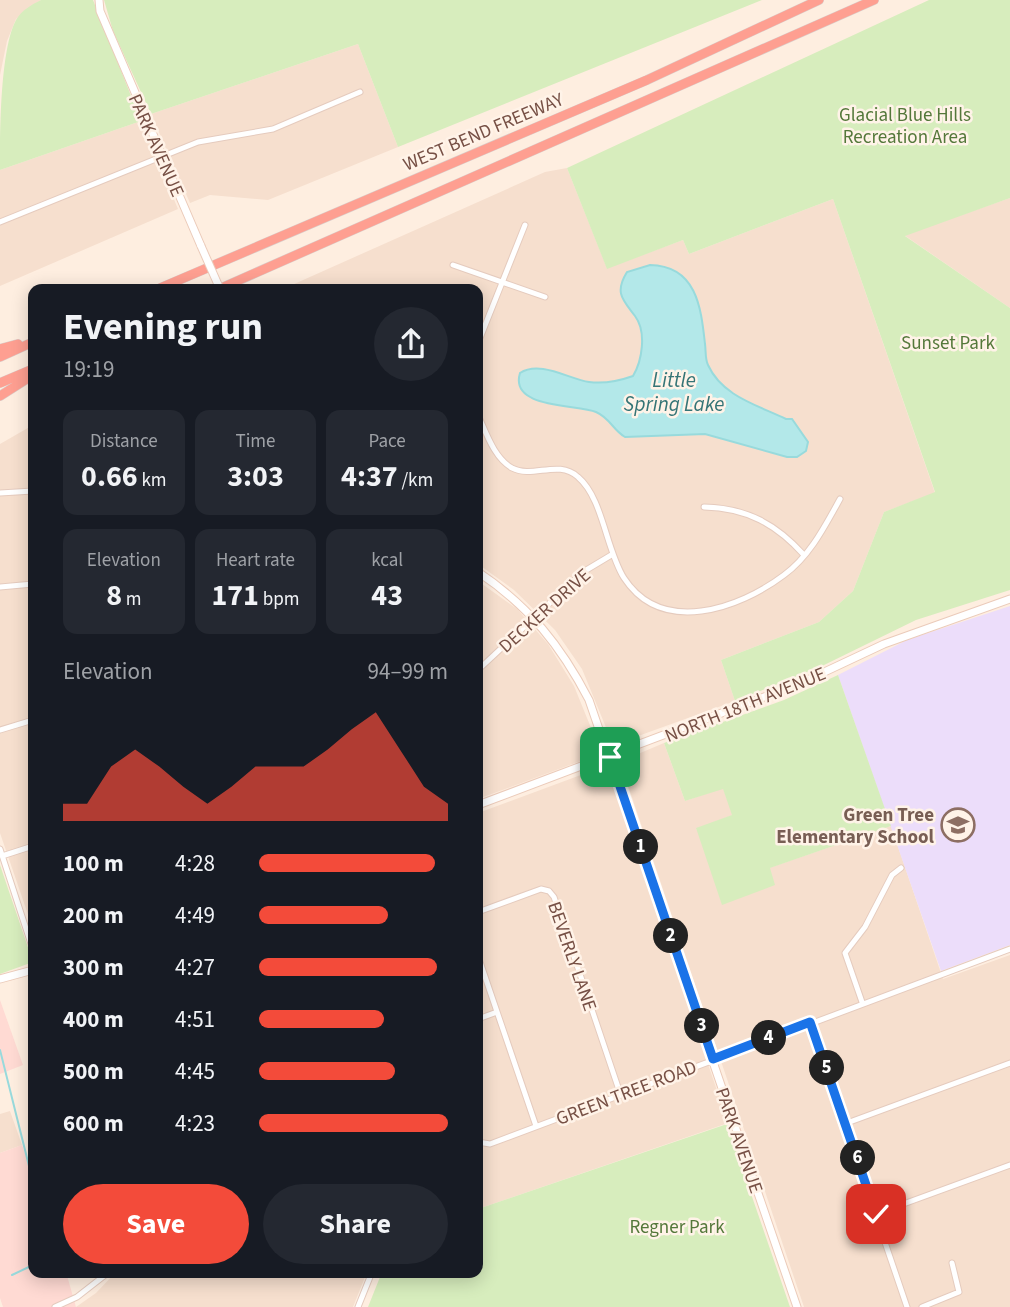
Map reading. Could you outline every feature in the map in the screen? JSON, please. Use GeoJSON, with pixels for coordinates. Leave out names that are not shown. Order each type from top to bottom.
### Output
{"type":"FeatureCollection","features":[{"type":"Feature","properties":{"kind":"highway","name":"WEST BEND FREEWAY"},"geometry":{"type":"LineString","coordinates":[[170,284],[647,79],[819,0]]}},
{"type":"Feature","properties":{"kind":"highway","name":"WEST BEND FREEWAY"},"geometry":{"type":"LineString","coordinates":[[231,284],[874,0]]}},
{"type":"Feature","properties":{"kind":"highway"},"geometry":{"type":"LineString","coordinates":[[0,349],[28,342]]}},
{"type":"Feature","properties":{"kind":"highway"},"geometry":{"type":"LineString","coordinates":[[0,357],[28,343]]}},
{"type":"Feature","properties":{"kind":"highway"},"geometry":{"type":"LineString","coordinates":[[0,383],[28,371]]}},
{"type":"Feature","properties":{"kind":"highway"},"geometry":{"type":"LineString","coordinates":[[0,396],[28,378]]}},
{"type":"Feature","properties":{"kind":"street","name":"PARK AVENUE"},"geometry":{"type":"LineString","coordinates":[[99,0],[100,11],[128,79],[218,284]]}},
{"type":"Feature","properties":{"kind":"street"},"geometry":{"type":"LineString","coordinates":[[0,222],[198,142],[273,129],[360,92]]}},
{"type":"Feature","properties":{"kind":"street"},"geometry":{"type":"LineString","coordinates":[[483,330],[525,225]]}},
{"type":"Feature","properties":{"kind":"street"},"geometry":{"type":"LineString","coordinates":[[453,265],[545,297]]}},
{"type":"Feature","properties":{"kind":"street"},"geometry":{"type":"LineString","coordinates":[[483,425],[498,456],[513,468],[530,471],[559,468],[578,476],[592,498],[624,577],[638,594],[660,607],[683,613],[740,602],[785,575],[820,534],[840,499]]}},
{"type":"Feature","properties":{"kind":"street"},"geometry":{"type":"LineString","coordinates":[[0,493],[28,491]]}},
{"type":"Feature","properties":{"kind":"street"},"geometry":{"type":"LineString","coordinates":[[704,507],[762,520],[784,532],[804,555]]}},
{"type":"Feature","properties":{"kind":"street","name":"DECKER DRIVE"},"geometry":{"type":"LineString","coordinates":[[483,665],[583,572],[613,554]]}},
{"type":"Feature","properties":{"kind":"street","name":"PARK AVENUE"},"geometry":{"type":"LineString","coordinates":[[483,575],[512,595],[533,617],[575,673],[589,700],[797,1307]]}},
{"type":"Feature","properties":{"kind":"street"},"geometry":{"type":"LineString","coordinates":[[0,587],[28,584]]}},
{"type":"Feature","properties":{"kind":"street","name":"NORTH 18TH AVENUE"},"geometry":{"type":"LineString","coordinates":[[483,803],[801,683],[884,644],[1010,599]]}},
{"type":"Feature","properties":{"kind":"street"},"geometry":{"type":"LineString","coordinates":[[0,730],[28,722]]}},
{"type":"Feature","properties":{"kind":"street"},"geometry":{"type":"LineString","coordinates":[[28,847],[1,852],[28,935]]}},
{"type":"Feature","properties":{"kind":"street"},"geometry":{"type":"LineString","coordinates":[[862,1002],[845,953],[865,927],[892,875],[901,867]]}},
{"type":"Feature","properties":{"kind":"street","name":"BEVERLY LANE"},"geometry":{"type":"LineString","coordinates":[[483,910],[541,889],[549,891],[554,898],[621,1093]]}},
{"type":"Feature","properties":{"kind":"street","name":"GREEN TREE ROAD"},"geometry":{"type":"LineString","coordinates":[[483,1143],[491,1144],[862,1002],[1010,949]]}},
{"type":"Feature","properties":{"kind":"street"},"geometry":{"type":"LineString","coordinates":[[483,971],[536,1126]]}},
{"type":"Feature","properties":{"kind":"street"},"geometry":{"type":"LineString","coordinates":[[0,979],[28,972]]}},
{"type":"Feature","properties":{"kind":"street"},"geometry":{"type":"LineString","coordinates":[[0,986],[9,978]]}},
{"type":"Feature","properties":{"kind":"street"},"geometry":{"type":"LineString","coordinates":[[483,1017],[497,1012]]}},
{"type":"Feature","properties":{"kind":"street"},"geometry":{"type":"LineString","coordinates":[[810,1022],[847,1123],[907,1307]]}},
{"type":"Feature","properties":{"kind":"street"},"geometry":{"type":"LineString","coordinates":[[847,1123],[1010,1063]]}},
{"type":"Feature","properties":{"kind":"street"},"geometry":{"type":"LineString","coordinates":[[876,1214],[1010,1165]]}},
{"type":"Feature","properties":{"kind":"street"},"geometry":{"type":"LineString","coordinates":[[922,1307],[959,1292],[952,1263]]}},
{"type":"Feature","properties":{"kind":"street"},"geometry":{"type":"LineString","coordinates":[[54,1307],[77,1297],[101,1278]]}},
{"type":"Feature","properties":{"kind":"street"},"geometry":{"type":"LineString","coordinates":[[358,1307],[370,1278]]}},
{"type":"Feature","properties":{"kind":"shaded area"},"geometry":{"type":"Polygon","coordinates":[[[0,0],[41,0],[16,19],[7,41],[0,75],[0,0]]]}},
{"type":"Feature","properties":{"kind":"shaded area"},"geometry":{"type":"Polygon","coordinates":[[[358,44],[398,147],[268,200],[210,195],[190,203],[151,114],[358,44]]]}},
{"type":"Feature","properties":{"kind":"shaded area"},"geometry":{"type":"Polygon","coordinates":[[[141,121],[178,209],[0,286],[0,170],[141,121]]]}},
{"type":"Feature","properties":{"kind":"shaded area"},"geometry":{"type":"Polygon","coordinates":[[[567,168],[607,268],[683,240],[689,254],[833,199],[935,493],[884,512],[853,591],[819,622],[721,660],[735,701],[616,744],[612,742],[582,669],[555,630],[514,590],[483,568],[483,284],[294,284],[545,172],[567,168]]]}},
{"type":"Feature","properties":{"kind":"shaded area"},"geometry":{"type":"Polygon","coordinates":[[[1010,198],[1010,308],[904,235],[1010,198]]]}},
{"type":"Feature","properties":{"kind":"shaded area"},"geometry":{"type":"Polygon","coordinates":[[[28,428],[28,914],[0,833],[0,444],[28,428]]]}},
{"type":"Feature","properties":{"kind":"shaded area"},"geometry":{"type":"Polygon","coordinates":[[[483,585],[517,609],[548,644],[574,686],[600,750],[594,756],[483,797],[483,585]]]}},
{"type":"Feature","properties":{"kind":"shaded area"},"geometry":{"type":"Polygon","coordinates":[[[1010,606],[1010,945],[941,971],[838,675],[907,640],[1010,606]]]}},
{"type":"Feature","properties":{"kind":"shaded area"},"geometry":{"type":"Polygon","coordinates":[[[664,743],[685,801],[723,788],[733,815],[696,829],[769,868],[891,826],[943,979],[1010,955],[1010,1307],[804,1307],[621,765],[626,759],[664,743]]]}},
{"type":"Feature","properties":{"kind":"shaded area"},"geometry":{"type":"Polygon","coordinates":[[[597,769],[608,771],[728,1123],[483,1207],[483,811],[597,769]]]}},
{"type":"Feature","properties":{"kind":"shaded area"},"geometry":{"type":"Polygon","coordinates":[[[0,1000],[23,1065],[0,1074],[0,1000]]]}},
{"type":"Feature","properties":{"kind":"shaded area"},"geometry":{"type":"Polygon","coordinates":[[[10,1111],[22,1145],[0,1153],[0,1114],[10,1111]]]}},
{"type":"Feature","properties":{"kind":"shaded area"},"geometry":{"type":"Polygon","coordinates":[[[22,1145],[28,1162],[28,1278],[68,1278],[76,1307],[3,1307],[0,1298],[0,1153],[22,1145]]]}},
{"type":"Feature","properties":{"kind":"shaded area"},"geometry":{"type":"Polygon","coordinates":[[[110,1278],[365,1278],[353,1307],[76,1307],[96,1293],[110,1278]]]}},
{"type":"Feature","properties":{"kind":"green space"},"geometry":{"type":"Polygon","coordinates":[[[41,0],[93,0],[141,121],[0,170],[2,92],[11,34],[21,13],[41,0]]]}},
{"type":"Feature","properties":{"kind":"green space"},"geometry":{"type":"Polygon","coordinates":[[[104,0],[762,0],[398,147],[358,44],[151,114],[113,31],[104,0]]]}},
{"type":"Feature","properties":{"kind":"green space"},"geometry":{"type":"Polygon","coordinates":[[[929,0],[1010,0],[1010,198],[905,236],[1010,308],[1010,590],[916,620],[820,667],[735,701],[721,660],[819,622],[853,591],[884,512],[935,492],[833,199],[689,254],[683,240],[607,269],[567,168],[929,0]]]}},
{"type":"Feature","properties":{"kind":"green space"},"geometry":{"type":"Polygon","coordinates":[[[838,675],[891,826],[770,868],[775,885],[722,905],[696,828],[732,815],[723,789],[685,801],[664,743],[784,700],[838,675]]]}},
{"type":"Feature","properties":{"kind":"green space"},"geometry":{"type":"Polygon","coordinates":[[[0,865],[28,947],[28,964],[0,974],[0,865]]]}},
{"type":"Feature","properties":{"kind":"green space","name":"Regner Park"},"geometry":{"type":"Polygon","coordinates":[[[727,1124],[790,1307],[368,1307],[380,1278],[483,1278],[483,1207],[727,1124]]]}},
{"type":"Feature","properties":{"kind":"water","name":"Little Spring Lake"},"geometry":{"type":"Polygon","coordinates":[[[650,265],[666,267],[678,273],[694,291],[701,317],[706,360],[714,376],[741,398],[786,419],[792,419],[808,442],[806,451],[797,457],[787,457],[705,434],[625,437],[596,412],[547,403],[525,393],[519,385],[520,373],[536,368],[595,383],[633,376],[641,355],[641,330],[624,301],[621,285],[627,272],[650,265]]]}},
{"type":"Feature","properties":{"kind":"waterway"},"geometry":{"type":"LineString","coordinates":[[0,1050],[28,1162]]}},
{"type":"Feature","properties":{"kind":"waterway"},"geometry":{"type":"LineString","coordinates":[[12,1275],[28,1267]]}},
{"type":"Feature","properties":{"kind":"place","name":"Green Tree Elementary School"},"geometry":{"type":"Point","coordinates":[958,825]}},
{"type":"Feature","properties":{"kind":"route"},"geometry":{"type":"LineString","coordinates":[[610,757],[713,1059],[810,1022],[847,1123],[876,1214]]}},
{"type":"Feature","properties":{"kind":"park label","name":"Glacial Blue Hills Recreation Area"},"geometry":{"type":"Point","coordinates":[905,125]}},
{"type":"Feature","properties":{"kind":"park label","name":"Sunset Park"},"geometry":{"type":"Point","coordinates":[948,342]}}]}
